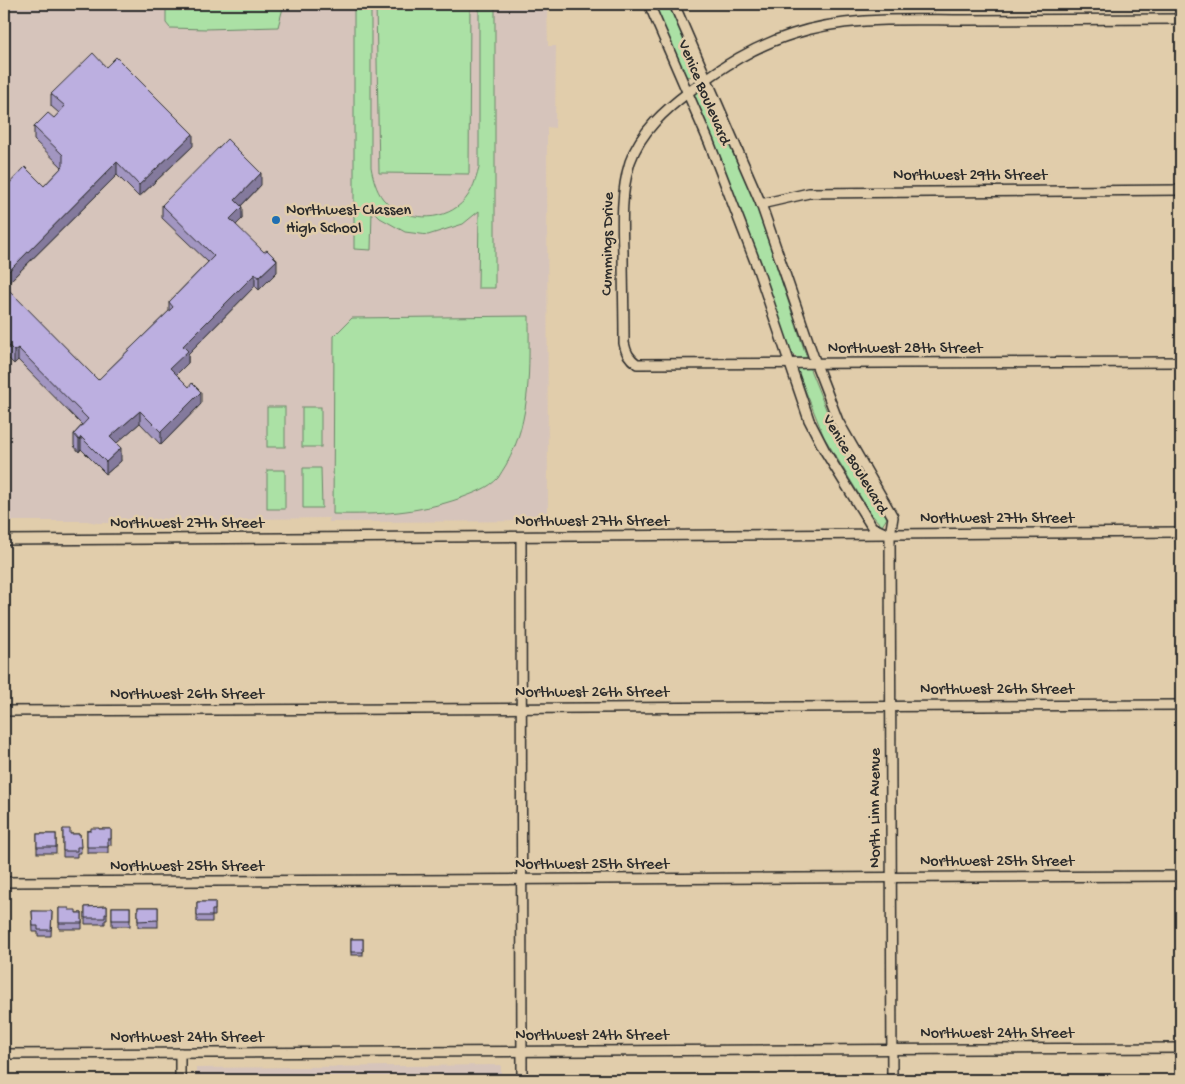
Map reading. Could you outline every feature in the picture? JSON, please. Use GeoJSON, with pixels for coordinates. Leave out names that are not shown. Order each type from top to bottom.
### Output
{"type":"FeatureCollection","features":[{"type":"Feature","properties":{"kind":"street","name":"Venice Boulevard"},"geometry":{"type":"LineString","coordinates":[[648,4],[709,142],[752,255],[809,420],[825,451],[872,526],[890,535],[893,517],[838,421],[816,364],[761,204],[674,4]]}},
{"type":"Feature","properties":{"kind":"street","name":"Cummings Drive"},"geometry":{"type":"LineString","coordinates":[[630,359],[624,343],[622,226],[624,188],[631,161],[644,136],[661,115],[707,78],[738,58],[776,39],[805,30],[842,23],[879,20],[1181,19]]}},
{"type":"Feature","properties":{"kind":"street","name":"Northwest 29th Street"},"geometry":{"type":"LineString","coordinates":[[761,204],[809,193],[1181,190]]}},
{"type":"Feature","properties":{"kind":"street","name":"Northwest 28th Street"},"geometry":{"type":"LineString","coordinates":[[630,359],[637,364],[649,365],[1181,362]]}},
{"type":"Feature","properties":{"kind":"street","name":"Northwest 27th Street"},"geometry":{"type":"LineString","coordinates":[[4,540],[1181,532]]}},
{"type":"Feature","properties":{"kind":"street","name":"North Linn Avenue"},"geometry":{"type":"LineString","coordinates":[[890,535],[892,1080]]}},
{"type":"Feature","properties":{"kind":"street"},"geometry":{"type":"LineString","coordinates":[[520,537],[522,1080]]}},
{"type":"Feature","properties":{"kind":"street","name":"Northwest 26th Street"},"geometry":{"type":"LineString","coordinates":[[4,711],[1181,704]]}},
{"type":"Feature","properties":{"kind":"street","name":"Northwest 25th Street"},"geometry":{"type":"LineString","coordinates":[[4,882],[1181,876]]}},
{"type":"Feature","properties":{"kind":"street","name":"Northwest 24th Street"},"geometry":{"type":"LineString","coordinates":[[4,1054],[1181,1048]]}},
{"type":"Feature","properties":{"kind":"street"},"geometry":{"type":"LineString","coordinates":[[180,1053],[180,1080]]}},
{"type":"Feature","properties":{"kind":"shaded area","name":"Northwest Classen High School"},"geometry":{"type":"Polygon","coordinates":[[[4,4],[547,4],[548,46],[556,46],[555,128],[547,127],[548,521],[329,522],[329,518],[258,519],[238,522],[97,523],[87,521],[4,521],[4,4]]]}},
{"type":"Feature","properties":{"kind":"shaded area"},"geometry":{"type":"Polygon","coordinates":[[[501,1065],[501,1080],[196,1080],[196,1068],[501,1065]]]}},
{"type":"Feature","properties":{"kind":"green space"},"geometry":{"type":"Polygon","coordinates":[[[166,4],[284,4],[278,27],[206,29],[170,28],[166,23],[166,4]]]}},
{"type":"Feature","properties":{"kind":"green space"},"geometry":{"type":"Polygon","coordinates":[[[354,4],[371,4],[371,167],[375,184],[378,192],[390,206],[409,215],[429,217],[448,212],[462,203],[471,190],[479,168],[479,4],[495,4],[495,288],[478,288],[479,211],[463,224],[428,235],[405,232],[380,218],[372,210],[371,250],[354,249],[354,4]]]}},
{"type":"Feature","properties":{"kind":"green space"},"geometry":{"type":"Polygon","coordinates":[[[376,4],[470,4],[469,174],[379,173],[376,4]]]}},
{"type":"Feature","properties":{"kind":"green space"},"geometry":{"type":"Polygon","coordinates":[[[650,4],[668,4],[697,65],[693,76],[682,75],[650,4]]]}},
{"type":"Feature","properties":{"kind":"green space"},"geometry":{"type":"Polygon","coordinates":[[[704,87],[756,204],[807,358],[797,358],[791,352],[694,94],[704,87]]]}},
{"type":"Feature","properties":{"kind":"green space"},"geometry":{"type":"Polygon","coordinates":[[[529,316],[529,373],[525,411],[514,447],[498,478],[490,485],[476,492],[429,507],[398,512],[333,514],[334,336],[352,318],[529,316]]]}},
{"type":"Feature","properties":{"kind":"green space"},"geometry":{"type":"Polygon","coordinates":[[[796,367],[809,367],[832,424],[887,518],[882,526],[871,514],[824,437],[796,367]]]}},
{"type":"Feature","properties":{"kind":"green space"},"geometry":{"type":"Polygon","coordinates":[[[267,407],[285,407],[285,447],[267,447],[267,407]]]}},
{"type":"Feature","properties":{"kind":"green space"},"geometry":{"type":"Polygon","coordinates":[[[302,407],[321,407],[321,447],[302,447],[302,407]]]}},
{"type":"Feature","properties":{"kind":"green space"},"geometry":{"type":"Polygon","coordinates":[[[303,468],[321,468],[322,508],[303,508],[303,468]]]}},
{"type":"Feature","properties":{"kind":"green space"},"geometry":{"type":"Polygon","coordinates":[[[267,470],[285,470],[285,509],[267,509],[267,470]]]}},
{"type":"Feature","properties":{"kind":"building"},"geometry":{"type":"Polygon","coordinates":[[[93,53],[106,67],[116,57],[193,134],[139,185],[117,162],[5,275],[6,282],[4,285],[4,189],[25,167],[44,186],[63,166],[63,155],[34,127],[48,113],[54,118],[65,106],[51,94],[93,53]]]}},
{"type":"Feature","properties":{"kind":"building"},"geometry":{"type":"Polygon","coordinates":[[[227,139],[261,173],[235,200],[242,207],[230,219],[264,252],[267,250],[277,260],[259,277],[255,274],[183,346],[188,351],[170,368],[189,387],[192,383],[201,392],[161,432],[140,411],[110,437],[121,448],[106,462],[81,437],[79,440],[74,434],[88,419],[18,348],[14,351],[4,341],[4,285],[98,380],[173,307],[169,302],[214,256],[162,205],[227,139]]]}},
{"type":"Feature","properties":{"kind":"building"},"geometry":{"type":"Polygon","coordinates":[[[91,828],[111,829],[111,839],[108,839],[108,847],[87,847],[87,831],[91,831],[91,828]]]}},
{"type":"Feature","properties":{"kind":"building"},"geometry":{"type":"Polygon","coordinates":[[[63,829],[70,829],[70,834],[80,834],[81,847],[77,847],[77,851],[63,851],[63,829]]]}},
{"type":"Feature","properties":{"kind":"building"},"geometry":{"type":"Polygon","coordinates":[[[37,834],[56,834],[56,847],[37,847],[37,834]]]}},
{"type":"Feature","properties":{"kind":"building"},"geometry":{"type":"Polygon","coordinates":[[[197,902],[215,902],[215,910],[212,910],[212,916],[197,916],[197,902]]]}},
{"type":"Feature","properties":{"kind":"building"},"geometry":{"type":"Polygon","coordinates":[[[107,906],[105,918],[85,918],[85,907],[107,906]]]}},
{"type":"Feature","properties":{"kind":"building"},"geometry":{"type":"Polygon","coordinates":[[[112,907],[130,907],[130,920],[112,920],[112,907]]]}},
{"type":"Feature","properties":{"kind":"building"},"geometry":{"type":"Polygon","coordinates":[[[138,907],[158,907],[158,920],[138,921],[138,907]]]}},
{"type":"Feature","properties":{"kind":"building"},"geometry":{"type":"Polygon","coordinates":[[[59,908],[69,908],[69,910],[76,910],[76,913],[82,913],[82,923],[59,923],[59,908]]]}},
{"type":"Feature","properties":{"kind":"building"},"geometry":{"type":"Polygon","coordinates":[[[32,911],[52,912],[51,930],[38,930],[38,926],[33,926],[32,911]]]}},
{"type":"Feature","properties":{"kind":"building"},"geometry":{"type":"Polygon","coordinates":[[[351,939],[363,939],[363,952],[351,952],[351,939]]]}},
{"type":"Feature","properties":{"kind":"place","name":"Northwest Classen High School"},"geometry":{"type":"Point","coordinates":[276,220]}}]}
